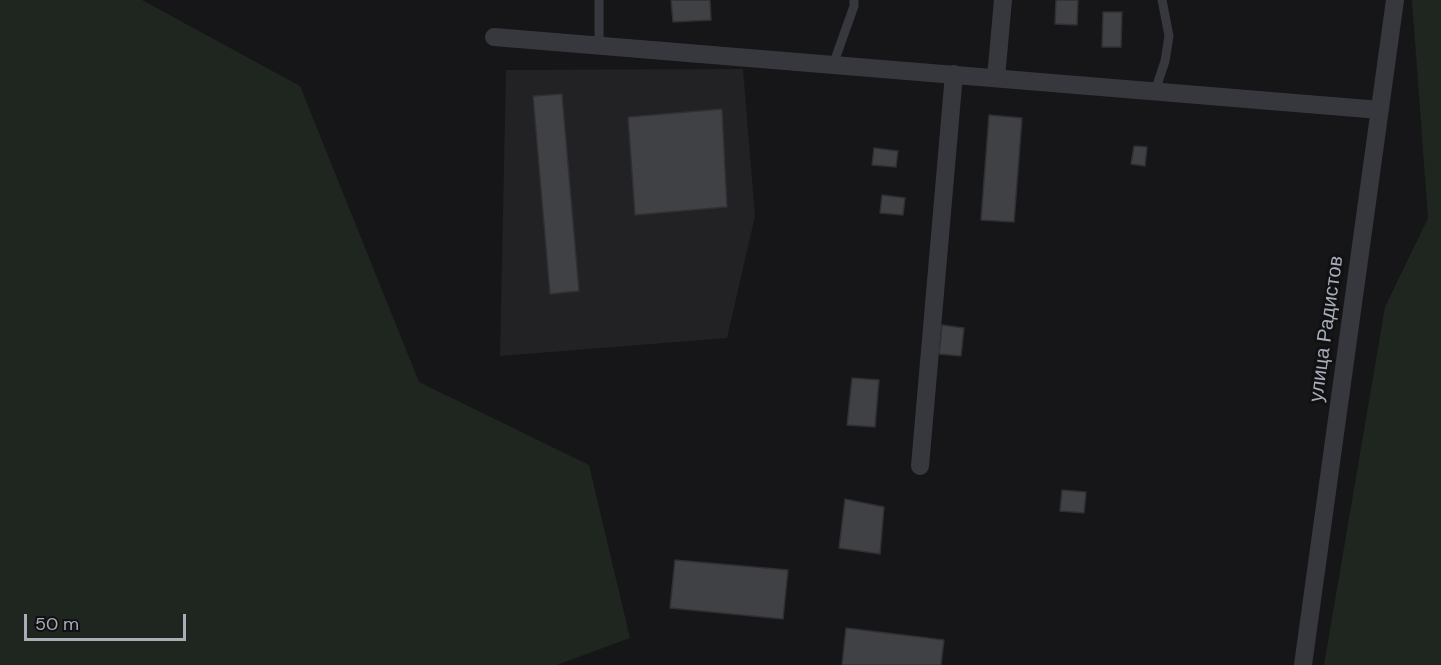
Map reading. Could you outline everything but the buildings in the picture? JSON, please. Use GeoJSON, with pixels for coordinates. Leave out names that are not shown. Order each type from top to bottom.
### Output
{"type":"FeatureCollection","features":[{"type":"Feature","properties":{"kind":"street"},"geometry":{"type":"LineString","coordinates":[[996,78],[1003,0]]}},
{"type":"Feature","properties":{"kind":"street","name":"улица Радистов"},"geometry":{"type":"LineString","coordinates":[[1303,665],[1395,0]]}},
{"type":"Feature","properties":{"kind":"street"},"geometry":{"type":"LineString","coordinates":[[494,38],[1380,110]]}},
{"type":"Feature","properties":{"kind":"street"},"geometry":{"type":"LineString","coordinates":[[920,466],[954,75]]}},
{"type":"Feature","properties":{"kind":"lane"},"geometry":{"type":"LineString","coordinates":[[599,0],[599,46]]}},
{"type":"Feature","properties":{"kind":"lane"},"geometry":{"type":"LineString","coordinates":[[833,65],[854,6],[854,0]]}},
{"type":"Feature","properties":{"kind":"lane"},"geometry":{"type":"LineString","coordinates":[[1155,91],[1165,61],[1169,36],[1162,0]]}},
{"type":"Feature","properties":{"kind":"shaded area"},"geometry":{"type":"Polygon","coordinates":[[[0,0],[142,0],[300,86],[419,382],[589,465],[630,638],[557,665],[0,665],[0,0]]]}},
{"type":"Feature","properties":{"kind":"shaded area"},"geometry":{"type":"Polygon","coordinates":[[[1412,0],[1441,0],[1441,665],[1324,665],[1385,307],[1428,218],[1412,0]]]}},
{"type":"Feature","properties":{"kind":"shaded area"},"geometry":{"type":"Polygon","coordinates":[[[743,69],[755,216],[727,338],[500,356],[506,70],[743,69]]]}}]}
